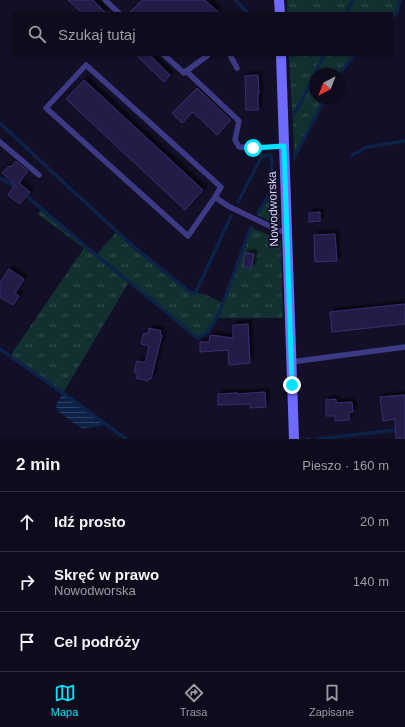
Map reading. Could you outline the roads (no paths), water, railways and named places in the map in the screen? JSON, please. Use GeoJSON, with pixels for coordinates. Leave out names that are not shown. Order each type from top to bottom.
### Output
{"type":"FeatureCollection","features":[{"type":"Feature","properties":{"kind":"street"},"geometry":{"type":"LineString","coordinates":[[279,0],[280,12]]}},
{"type":"Feature","properties":{"kind":"street","name":"Nowodworska"},"geometry":{"type":"LineString","coordinates":[[281,56],[294,439]]}},
{"type":"Feature","properties":{"kind":"lane"},"geometry":{"type":"LineString","coordinates":[[105,0],[118,12]]}},
{"type":"Feature","properties":{"kind":"lane"},"geometry":{"type":"LineString","coordinates":[[165,56],[184,73],[207,56]]}},
{"type":"Feature","properties":{"kind":"lane"},"geometry":{"type":"LineString","coordinates":[[231,56],[237,68]]}},
{"type":"Feature","properties":{"kind":"lane"},"geometry":{"type":"LineString","coordinates":[[86,65],[221,187],[215,196],[188,236],[46,108],[86,65]]}},
{"type":"Feature","properties":{"kind":"lane"},"geometry":{"type":"LineString","coordinates":[[186,71],[239,121],[235,140],[239,147],[253,148],[284,146]]}},
{"type":"Feature","properties":{"kind":"lane"},"geometry":{"type":"LineString","coordinates":[[0,142],[39,175]]}},
{"type":"Feature","properties":{"kind":"lane"},"geometry":{"type":"LineString","coordinates":[[215,196],[228,206],[280,231],[286,232]]}},
{"type":"Feature","properties":{"kind":"lane"},"geometry":{"type":"LineString","coordinates":[[291,362],[405,347]]}},
{"type":"Feature","properties":{"kind":"water"},"geometry":{"type":"Polygon","coordinates":[[[63,393],[105,423],[102,426],[84,428],[79,427],[57,410],[56,405],[63,393]]]}},
{"type":"Feature","properties":{"kind":"waterway"},"geometry":{"type":"LineString","coordinates":[[235,0],[247,12]]}},
{"type":"Feature","properties":{"kind":"waterway"},"geometry":{"type":"LineString","coordinates":[[347,12],[353,0]]}},
{"type":"Feature","properties":{"kind":"waterway"},"geometry":{"type":"LineString","coordinates":[[393,17],[397,12],[400,0]]}},
{"type":"Feature","properties":{"kind":"waterway"},"geometry":{"type":"LineString","coordinates":[[293,115],[324,56]]}},
{"type":"Feature","properties":{"kind":"waterway"},"geometry":{"type":"LineString","coordinates":[[344,68],[354,56]]}},
{"type":"Feature","properties":{"kind":"waterway"},"geometry":{"type":"LineString","coordinates":[[294,158],[322,104]]}},
{"type":"Feature","properties":{"kind":"waterway"},"geometry":{"type":"LineString","coordinates":[[0,123],[134,247],[191,293],[196,292],[231,216]]}},
{"type":"Feature","properties":{"kind":"waterway"},"geometry":{"type":"LineString","coordinates":[[352,155],[367,147],[405,141]]}},
{"type":"Feature","properties":{"kind":"waterway"},"geometry":{"type":"LineString","coordinates":[[238,202],[262,156],[271,155],[273,189],[258,213]]}},
{"type":"Feature","properties":{"kind":"waterway"},"geometry":{"type":"LineString","coordinates":[[0,178],[17,188]]}},
{"type":"Feature","properties":{"kind":"waterway"},"geometry":{"type":"LineString","coordinates":[[23,193],[197,338],[207,333],[217,318],[251,227]]}},
{"type":"Feature","properties":{"kind":"waterway"},"geometry":{"type":"LineString","coordinates":[[0,349],[126,439]]}},
{"type":"Feature","properties":{"kind":"waterway"},"geometry":{"type":"LineString","coordinates":[[318,439],[405,429]]}}]}
